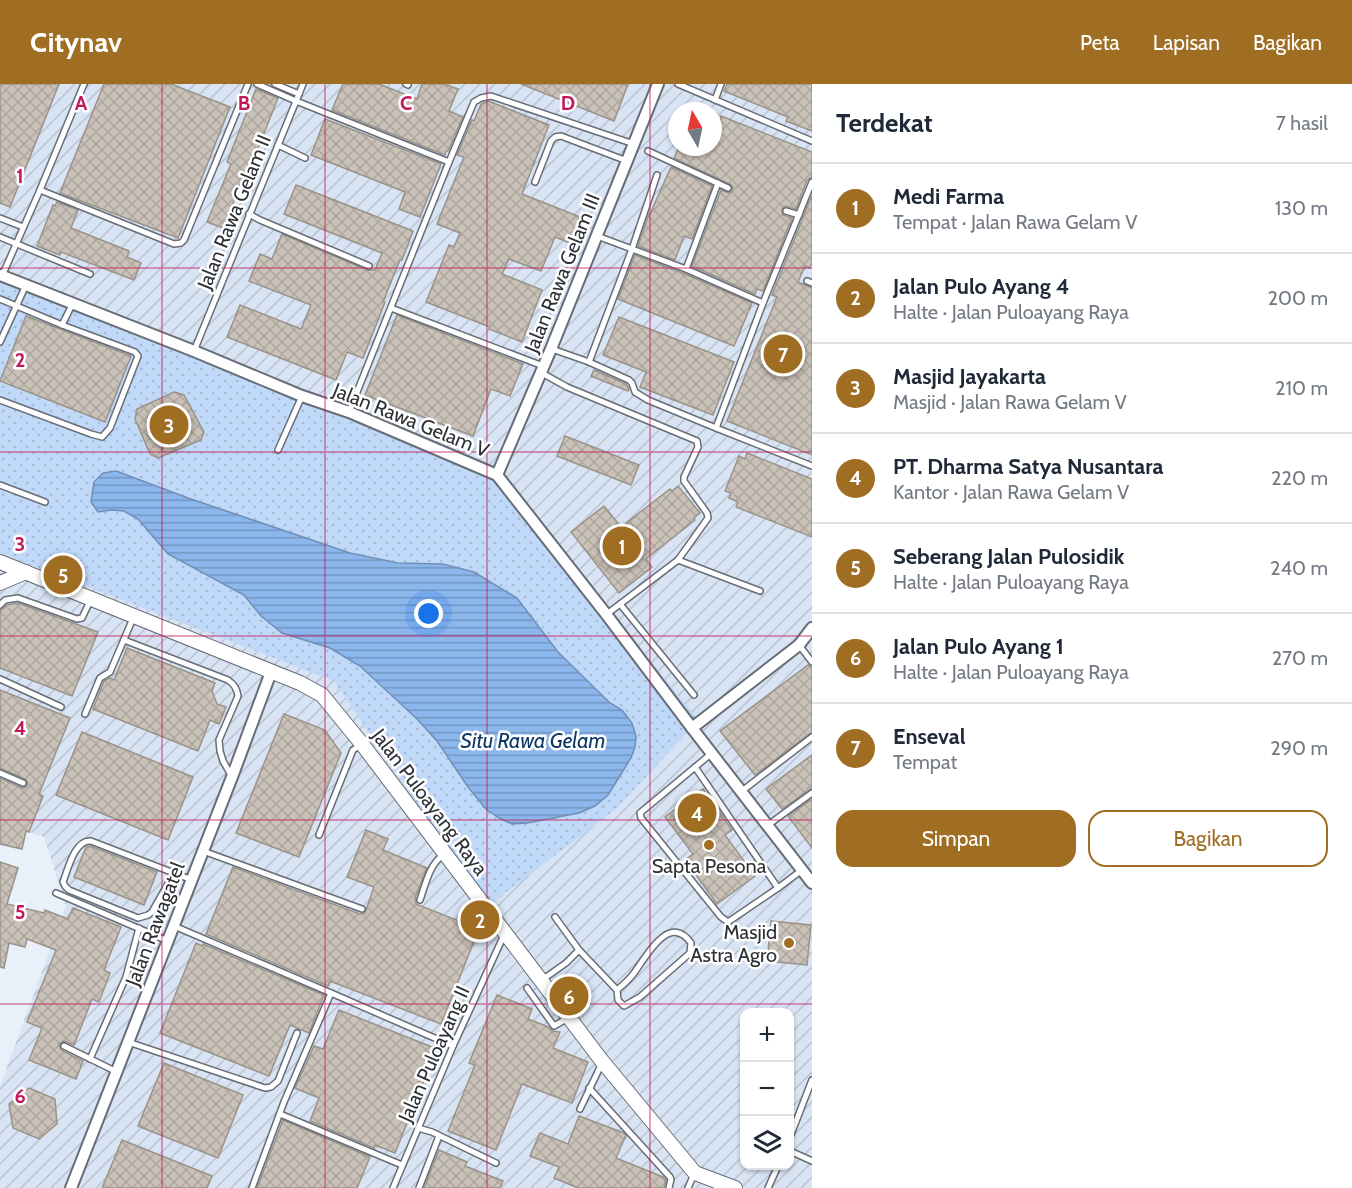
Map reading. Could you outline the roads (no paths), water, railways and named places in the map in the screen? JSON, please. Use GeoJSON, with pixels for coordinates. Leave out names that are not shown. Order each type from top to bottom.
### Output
{"type":"FeatureCollection","features":[{"type":"Feature","properties":{"kind":"street","name":"Jalan Rawa Gelam III"},"geometry":{"type":"LineString","coordinates":[[497,475],[551,349],[658,84]]}},
{"type":"Feature","properties":{"kind":"street","name":"Jalan Rawa Gelam V"},"geometry":{"type":"LineString","coordinates":[[1,275],[302,396],[349,412],[497,475],[812,883]]}},
{"type":"Feature","properties":{"kind":"street","name":"Jalan Puloayang Raya"},"geometry":{"type":"LineString","coordinates":[[0,562],[300,683],[322,695],[362,744],[602,1061],[695,1173],[733,1188]]}},
{"type":"Feature","properties":{"kind":"street"},"geometry":{"type":"LineString","coordinates":[[0,583],[26,572]]}},
{"type":"Feature","properties":{"kind":"street"},"geometry":{"type":"LineString","coordinates":[[692,728],[799,645],[812,628]]}},
{"type":"Feature","properties":{"kind":"street","name":"Jalan Rawagatel"},"geometry":{"type":"LineString","coordinates":[[71,1188],[271,672]]}},
{"type":"Feature","properties":{"kind":"lane"},"geometry":{"type":"LineString","coordinates":[[1,275],[40,190],[84,84]]}},
{"type":"Feature","properties":{"kind":"lane"},"geometry":{"type":"LineString","coordinates":[[40,190],[174,244],[181,243],[248,84]]}},
{"type":"Feature","properties":{"kind":"lane"},"geometry":{"type":"LineString","coordinates":[[257,84],[449,162]]}},
{"type":"Feature","properties":{"kind":"lane"},"geometry":{"type":"LineString","coordinates":[[275,84],[298,94]]}},
{"type":"Feature","properties":{"kind":"lane","name":"Jalan Rawa Gelam II"},"geometry":{"type":"LineString","coordinates":[[194,351],[303,84]]}},
{"type":"Feature","properties":{"kind":"lane"},"geometry":{"type":"LineString","coordinates":[[678,84],[695,87],[715,100],[812,141]]}},
{"type":"Feature","properties":{"kind":"lane"},"geometry":{"type":"LineString","coordinates":[[715,100],[721,84]]}},
{"type":"Feature","properties":{"kind":"lane"},"geometry":{"type":"LineString","coordinates":[[349,412],[474,102],[491,96],[634,144]]}},
{"type":"Feature","properties":{"kind":"lane"},"geometry":{"type":"LineString","coordinates":[[535,182],[551,141],[555,137],[561,136],[627,161]]}},
{"type":"Feature","properties":{"kind":"lane"},"geometry":{"type":"LineString","coordinates":[[278,145],[305,158]]}},
{"type":"Feature","properties":{"kind":"lane"},"geometry":{"type":"LineString","coordinates":[[648,151],[728,188]]}},
{"type":"Feature","properties":{"kind":"lane"},"geometry":{"type":"LineString","coordinates":[[589,362],[657,175]]}},
{"type":"Feature","properties":{"kind":"lane"},"geometry":{"type":"LineString","coordinates":[[716,428],[812,182]]}},
{"type":"Feature","properties":{"kind":"lane"},"geometry":{"type":"LineString","coordinates":[[686,269],[718,183]]}},
{"type":"Feature","properties":{"kind":"lane"},"geometry":{"type":"LineString","coordinates":[[786,211],[799,215]]}},
{"type":"Feature","properties":{"kind":"lane"},"geometry":{"type":"LineString","coordinates":[[249,214],[369,266]]}},
{"type":"Feature","properties":{"kind":"lane"},"geometry":{"type":"LineString","coordinates":[[0,218],[23,227]]}},
{"type":"Feature","properties":{"kind":"lane"},"geometry":{"type":"LineString","coordinates":[[597,236],[686,269],[763,303]]}},
{"type":"Feature","properties":{"kind":"lane"},"geometry":{"type":"LineString","coordinates":[[0,237],[90,274]]}},
{"type":"Feature","properties":{"kind":"lane"},"geometry":{"type":"LineString","coordinates":[[0,342],[26,285]]}},
{"type":"Feature","properties":{"kind":"lane"},"geometry":{"type":"LineString","coordinates":[[0,299],[135,352],[138,356],[110,428],[102,437],[0,400]]}},
{"type":"Feature","properties":{"kind":"lane"},"geometry":{"type":"LineString","coordinates":[[62,325],[73,303]]}},
{"type":"Feature","properties":{"kind":"lane"},"geometry":{"type":"LineString","coordinates":[[391,308],[542,369],[567,387],[697,441],[698,447],[684,481],[707,513],[708,518],[678,560],[606,614]]}},
{"type":"Feature","properties":{"kind":"lane"},"geometry":{"type":"LineString","coordinates":[[551,349],[589,362],[629,380],[638,394],[812,466]]}},
{"type":"Feature","properties":{"kind":"lane"},"geometry":{"type":"LineString","coordinates":[[278,450],[302,396]]}},
{"type":"Feature","properties":{"kind":"lane"},"geometry":{"type":"LineString","coordinates":[[0,486],[45,502]]}},
{"type":"Feature","properties":{"kind":"lane"},"geometry":{"type":"LineString","coordinates":[[678,560],[760,591]]}},
{"type":"Feature","properties":{"kind":"lane"},"geometry":{"type":"LineString","coordinates":[[0,605],[5,600],[18,598],[77,619],[82,618],[91,598]]}},
{"type":"Feature","properties":{"kind":"lane"},"geometry":{"type":"LineString","coordinates":[[620,604],[694,695]]}},
{"type":"Feature","properties":{"kind":"lane"},"geometry":{"type":"LineString","coordinates":[[85,714],[100,678],[110,672],[134,615]]}},
{"type":"Feature","properties":{"kind":"lane"},"geometry":{"type":"LineString","coordinates":[[124,640],[233,683],[238,696],[219,740],[223,761],[232,777]]}},
{"type":"Feature","properties":{"kind":"lane"},"geometry":{"type":"LineString","coordinates":[[799,645],[812,662]]}},
{"type":"Feature","properties":{"kind":"lane"},"geometry":{"type":"LineString","coordinates":[[0,679],[61,707]]}},
{"type":"Feature","properties":{"kind":"lane"},"geometry":{"type":"LineString","coordinates":[[742,791],[812,737]]}},
{"type":"Feature","properties":{"kind":"lane"},"geometry":{"type":"LineString","coordinates":[[319,835],[353,750],[362,744]]}},
{"type":"Feature","properties":{"kind":"lane"},"geometry":{"type":"LineString","coordinates":[[712,753],[640,813],[640,818],[721,917],[728,922],[802,870]]}},
{"type":"Feature","properties":{"kind":"lane"},"geometry":{"type":"LineString","coordinates":[[695,767],[778,888]]}},
{"type":"Feature","properties":{"kind":"lane"},"geometry":{"type":"LineString","coordinates":[[0,773],[23,783]]}},
{"type":"Feature","properties":{"kind":"lane"},"geometry":{"type":"LineString","coordinates":[[768,825],[812,793]]}},
{"type":"Feature","properties":{"kind":"lane"},"geometry":{"type":"LineString","coordinates":[[174,873],[152,912],[138,918],[69,890],[63,882],[78,847],[87,840],[174,873],[192,880]]}},
{"type":"Feature","properties":{"kind":"lane"},"geometry":{"type":"LineString","coordinates":[[203,851],[362,909]]}},
{"type":"Feature","properties":{"kind":"lane"},"geometry":{"type":"LineString","coordinates":[[420,900],[432,866],[445,853]]}},
{"type":"Feature","properties":{"kind":"lane"},"geometry":{"type":"LineString","coordinates":[[56,893],[168,941]]}},
{"type":"Feature","properties":{"kind":"lane"},"geometry":{"type":"LineString","coordinates":[[555,917],[579,950],[617,990],[618,1000],[624,1006],[639,997],[690,953],[691,943],[686,936],[675,933],[666,934],[648,951],[632,976],[617,990]]}},
{"type":"Feature","properties":{"kind":"lane"},"geometry":{"type":"LineString","coordinates":[[174,926],[453,1046]]}},
{"type":"Feature","properties":{"kind":"lane"},"geometry":{"type":"LineString","coordinates":[[90,1059],[126,977],[139,928]]}},
{"type":"Feature","properties":{"kind":"lane","name":"Jalan Puloayang II"},"geometry":{"type":"LineString","coordinates":[[393,1188],[453,1046],[505,933]]}},
{"type":"Feature","properties":{"kind":"lane"},"geometry":{"type":"LineString","coordinates":[[541,981],[566,963],[579,950]]}},
{"type":"Feature","properties":{"kind":"lane"},"geometry":{"type":"LineString","coordinates":[[527,988],[554,1026],[569,1017]]}},
{"type":"Feature","properties":{"kind":"lane"},"geometry":{"type":"LineString","coordinates":[[252,1188],[330,993]]}},
{"type":"Feature","properties":{"kind":"lane"},"geometry":{"type":"LineString","coordinates":[[128,1042],[265,1088],[271,1087],[278,1081],[297,1033]]}},
{"type":"Feature","properties":{"kind":"lane"},"geometry":{"type":"LineString","coordinates":[[64,1046],[117,1072]]}},
{"type":"Feature","properties":{"kind":"lane"},"geometry":{"type":"LineString","coordinates":[[580,1109],[602,1061]]}},
{"type":"Feature","properties":{"kind":"lane"},"geometry":{"type":"LineString","coordinates":[[794,1125],[812,1080]]}},
{"type":"Feature","properties":{"kind":"lane"},"geometry":{"type":"LineString","coordinates":[[589,1088],[670,1176],[669,1188]]}},
{"type":"Feature","properties":{"kind":"lane"},"geometry":{"type":"LineString","coordinates":[[280,1114],[402,1165]]}},
{"type":"Feature","properties":{"kind":"lane"},"geometry":{"type":"LineString","coordinates":[[418,1128],[496,1163]]}},
{"type":"Feature","properties":{"kind":"lane"},"geometry":{"type":"LineString","coordinates":[[419,1188],[439,1136]]}},
{"type":"Feature","properties":{"kind":"lane"},"geometry":{"type":"LineString","coordinates":[[794,1153],[812,1161]]}},
{"type":"Feature","properties":{"kind":"lane"},"geometry":{"type":"LineString","coordinates":[[768,1188],[776,1170]]}},
{"type":"Feature","properties":{"kind":"lane"},"geometry":{"type":"LineString","coordinates":[[688,1188],[695,1173]]}},
{"type":"Feature","properties":{"kind":"water","name":"Situ Rawa Gelam"},"geometry":{"type":"Polygon","coordinates":[[[116,471],[350,553],[398,563],[443,564],[474,572],[517,598],[558,652],[610,703],[622,710],[632,723],[636,736],[631,758],[608,795],[595,806],[579,813],[527,823],[512,824],[499,818],[486,809],[437,741],[417,719],[360,666],[330,648],[282,633],[261,616],[244,595],[168,554],[138,519],[124,511],[98,512],[91,502],[94,482],[103,473],[116,471]]]}},
{"type":"Feature","properties":{"kind":"place","name":"Enseval"},"geometry":{"type":"Point","coordinates":[783,354]}},
{"type":"Feature","properties":{"kind":"place","name":"Masjid Jayakarta"},"geometry":{"type":"Point","coordinates":[169,425]}},
{"type":"Feature","properties":{"kind":"place","name":"Medi Farma"},"geometry":{"type":"Point","coordinates":[622,546]}},
{"type":"Feature","properties":{"kind":"place","name":"Seberang Jalan Pulosidik"},"geometry":{"type":"Point","coordinates":[63,575]}},
{"type":"Feature","properties":{"kind":"place","name":"PT. Dharma Satya Nusantara"},"geometry":{"type":"Point","coordinates":[697,813]}},
{"type":"Feature","properties":{"kind":"place","name":"Sapta Pesona"},"geometry":{"type":"Point","coordinates":[709,845]}},
{"type":"Feature","properties":{"kind":"place","name":"Jalan Pulo Ayang 4"},"geometry":{"type":"Point","coordinates":[480,920]}},
{"type":"Feature","properties":{"kind":"place","name":"Masjid Astra Agro"},"geometry":{"type":"Point","coordinates":[789,943]}},
{"type":"Feature","properties":{"kind":"place","name":"Jalan Pulo Ayang 1"},"geometry":{"type":"Point","coordinates":[569,996]}}]}
